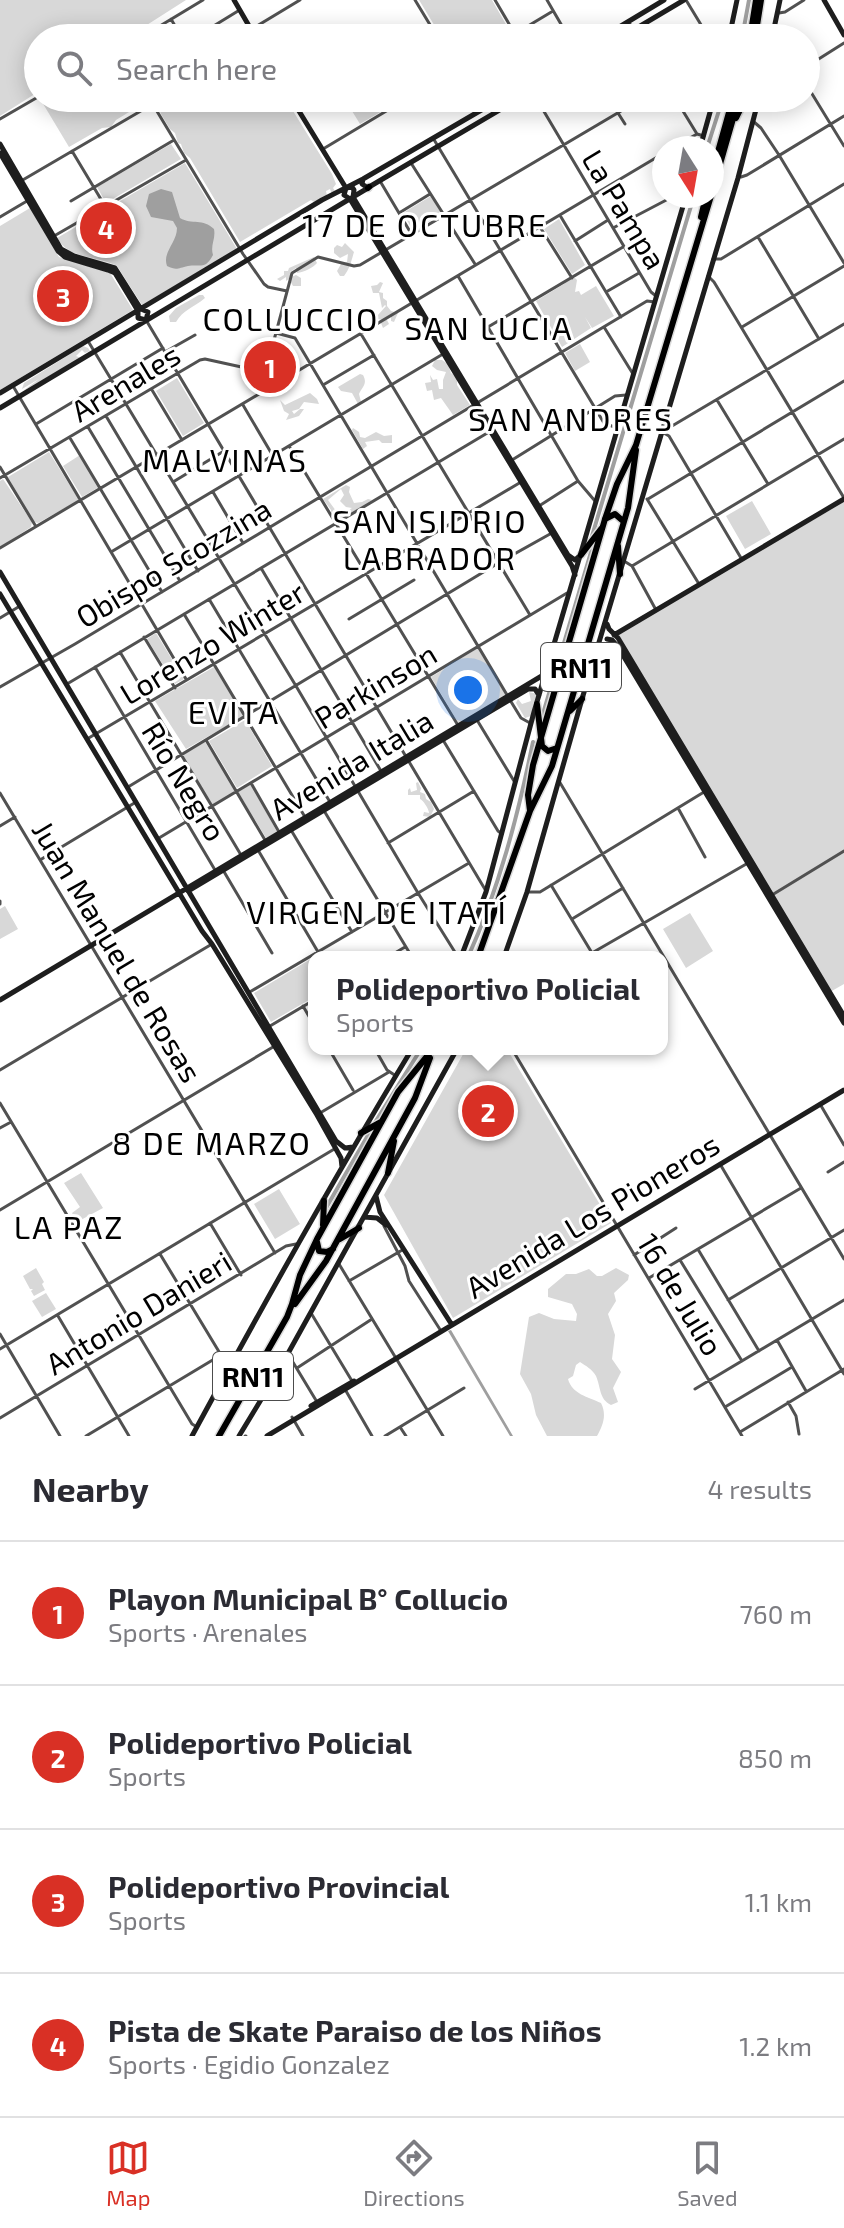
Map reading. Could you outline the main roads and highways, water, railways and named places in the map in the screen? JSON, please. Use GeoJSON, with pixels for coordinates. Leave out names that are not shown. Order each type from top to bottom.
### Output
{"type":"FeatureCollection","features":[{"type":"Feature","properties":{"kind":"highway"},"geometry":{"type":"LineString","coordinates":[[754,24],[758,0]]}},
{"type":"Feature","properties":{"kind":"highway","name":"RN11"},"geometry":{"type":"LineString","coordinates":[[724,136],[732,112]]}},
{"type":"Feature","properties":{"kind":"highway","name":"RN11"},"geometry":{"type":"LineString","coordinates":[[724,149],[733,112]]}},
{"type":"Feature","properties":{"kind":"highway"},"geometry":{"type":"LineString","coordinates":[[729,132],[739,112]]}},
{"type":"Feature","properties":{"kind":"highway","name":"RN11"},"geometry":{"type":"LineString","coordinates":[[530,811],[528,795],[533,765],[604,522],[617,484],[636,445],[706,208]]}},
{"type":"Feature","properties":{"kind":"highway","name":"RN11"},"geometry":{"type":"LineString","coordinates":[[480,951],[530,811],[552,766],[631,495],[636,445]]}},
{"type":"Feature","properties":{"kind":"highway"},"geometry":{"type":"LineString","coordinates":[[581,555],[604,522],[615,514],[623,521]]}},
{"type":"Feature","properties":{"kind":"highway"},"geometry":{"type":"LineString","coordinates":[[618,540],[620,574]]}},
{"type":"Feature","properties":{"kind":"highway"},"geometry":{"type":"LineString","coordinates":[[567,713],[582,699]]}},
{"type":"Feature","properties":{"kind":"highway"},"geometry":{"type":"LineString","coordinates":[[537,704],[542,746],[548,751],[557,748]]}},
{"type":"Feature","properties":{"kind":"highway","name":"RN11"},"geometry":{"type":"LineString","coordinates":[[287,1317],[300,1275],[323,1227],[402,1087],[428,1055]]}},
{"type":"Feature","properties":{"kind":"highway","name":"RN11"},"geometry":{"type":"LineString","coordinates":[[219,1436],[287,1317],[333,1249],[401,1125],[422,1083],[430,1055]]}},
{"type":"Feature","properties":{"kind":"highway"},"geometry":{"type":"LineString","coordinates":[[361,1133],[389,1112],[398,1113],[401,1125]]}},
{"type":"Feature","properties":{"kind":"highway"},"geometry":{"type":"LineString","coordinates":[[388,1173],[395,1135]]}},
{"type":"Feature","properties":{"kind":"highway"},"geometry":{"type":"LineString","coordinates":[[323,1227],[324,1201]]}},
{"type":"Feature","properties":{"kind":"highway"},"geometry":{"type":"LineString","coordinates":[[337,1241],[359,1228]]}},
{"type":"Feature","properties":{"kind":"highway"},"geometry":{"type":"LineString","coordinates":[[317,1239],[319,1251],[333,1249]]}},
{"type":"Feature","properties":{"kind":"main road"},"geometry":{"type":"LineString","coordinates":[[234,0],[248,24]]}},
{"type":"Feature","properties":{"kind":"main road"},"geometry":{"type":"LineString","coordinates":[[623,24],[664,0]]}},
{"type":"Feature","properties":{"kind":"main road"},"geometry":{"type":"LineString","coordinates":[[644,24],[685,0]]}},
{"type":"Feature","properties":{"kind":"main road"},"geometry":{"type":"LineString","coordinates":[[732,24],[737,0]]}},
{"type":"Feature","properties":{"kind":"main road"},"geometry":{"type":"LineString","coordinates":[[776,24],[780,0]]}},
{"type":"Feature","properties":{"kind":"main road"},"geometry":{"type":"LineString","coordinates":[[824,0],[844,35]]}},
{"type":"Feature","properties":{"kind":"main road"},"geometry":{"type":"LineString","coordinates":[[300,112],[346,188]]}},
{"type":"Feature","properties":{"kind":"main road"},"geometry":{"type":"LineString","coordinates":[[0,393],[322,200],[478,112]]}},
{"type":"Feature","properties":{"kind":"main road"},"geometry":{"type":"LineString","coordinates":[[0,408],[497,112]]}},
{"type":"Feature","properties":{"kind":"main road"},"geometry":{"type":"LineString","coordinates":[[700,136],[709,112]]}},
{"type":"Feature","properties":{"kind":"main road"},"geometry":{"type":"LineString","coordinates":[[506,951],[527,892],[582,699],[645,498],[755,112]]}},
{"type":"Feature","properties":{"kind":"main road"},"geometry":{"type":"LineString","coordinates":[[0,144],[52,237],[65,252],[115,268],[139,310],[148,312],[146,320]]}},
{"type":"Feature","properties":{"kind":"main road"},"geometry":{"type":"LineString","coordinates":[[0,153],[20,181]]}},
{"type":"Feature","properties":{"kind":"main road"},"geometry":{"type":"LineString","coordinates":[[363,179],[362,184],[369,188]]}},
{"type":"Feature","properties":{"kind":"main road"},"geometry":{"type":"LineString","coordinates":[[346,188],[353,188],[355,193],[352,198]]}},
{"type":"Feature","properties":{"kind":"main road"},"geometry":{"type":"LineString","coordinates":[[352,198],[553,533],[575,575]]}},
{"type":"Feature","properties":{"kind":"main road"},"geometry":{"type":"LineString","coordinates":[[322,200],[329,204],[328,212]]}},
{"type":"Feature","properties":{"kind":"main road"},"geometry":{"type":"LineString","coordinates":[[461,951],[486,892],[503,835],[531,723],[683,208]]}},
{"type":"Feature","properties":{"kind":"main road"},"geometry":{"type":"LineString","coordinates":[[600,642],[844,498]]}},
{"type":"Feature","properties":{"kind":"main road"},"geometry":{"type":"LineString","coordinates":[[553,533],[572,560],[581,555]]}},
{"type":"Feature","properties":{"kind":"main road"},"geometry":{"type":"LineString","coordinates":[[0,572],[319,1114],[340,1145],[353,1147]]}},
{"type":"Feature","properties":{"kind":"main road"},"geometry":{"type":"LineString","coordinates":[[0,594],[179,893],[270,1026],[277,1045]]}},
{"type":"Feature","properties":{"kind":"main road"},"geometry":{"type":"LineString","coordinates":[[607,619],[609,629],[615,634],[844,1023]]}},
{"type":"Feature","properties":{"kind":"main road"},"geometry":{"type":"LineString","coordinates":[[607,639],[618,647],[707,790]]}},
{"type":"Feature","properties":{"kind":"main road","name":"Avenida Italia"},"geometry":{"type":"LineString","coordinates":[[0,1000],[179,893],[258,850],[305,817],[381,772],[477,720],[546,673]]}},
{"type":"Feature","properties":{"kind":"main road","name":"Avenida Italia"},"geometry":{"type":"LineString","coordinates":[[219,870],[509,698],[532,688],[540,695]]}},
{"type":"Feature","properties":{"kind":"main road"},"geometry":{"type":"LineString","coordinates":[[750,862],[844,1016]]}},
{"type":"Feature","properties":{"kind":"main road"},"geometry":{"type":"LineString","coordinates":[[192,1436],[353,1147],[408,1055]]}},
{"type":"Feature","properties":{"kind":"main road"},"geometry":{"type":"LineString","coordinates":[[244,1435],[454,1055]]}},
{"type":"Feature","properties":{"kind":"main road","name":"Avenida Los Pioneros"},"geometry":{"type":"LineString","coordinates":[[267,1436],[844,1090]]}},
{"type":"Feature","properties":{"kind":"main road"},"geometry":{"type":"LineString","coordinates":[[319,1114],[342,1167]]}},
{"type":"Feature","properties":{"kind":"main road"},"geometry":{"type":"LineString","coordinates":[[376,1195],[380,1212],[401,1250],[452,1325]]}},
{"type":"Feature","properties":{"kind":"main road"},"geometry":{"type":"LineString","coordinates":[[364,1217],[377,1218],[390,1228]]}},
{"type":"Feature","properties":{"kind":"main road","name":"Avenida Los Pioneros"},"geometry":{"type":"LineString","coordinates":[[318,1404],[353,1383]]}},
{"type":"Feature","properties":{"kind":"main road","name":"Avenida Los Pioneros"},"geometry":{"type":"LineString","coordinates":[[260,1436],[293,1419]]}},
{"type":"Feature","properties":{"kind":"waterway"},"geometry":{"type":"LineString","coordinates":[[745,24],[749,0]]}},
{"type":"Feature","properties":{"kind":"waterway"},"geometry":{"type":"LineString","coordinates":[[711,136],[719,112]]}},
{"type":"Feature","properties":{"kind":"waterway"},"geometry":{"type":"LineString","coordinates":[[592,536],[690,208]]}},
{"type":"Feature","properties":{"kind":"waterway"},"geometry":{"type":"LineString","coordinates":[[542,717],[591,544]]}},
{"type":"Feature","properties":{"kind":"waterway"},"geometry":{"type":"LineString","coordinates":[[470,951],[506,851],[533,742]]}},
{"type":"Feature","properties":{"kind":"waterway"},"geometry":{"type":"LineString","coordinates":[[374,1124],[417,1055]]}},
{"type":"Feature","properties":{"kind":"waterway"},"geometry":{"type":"LineString","coordinates":[[326,1208],[371,1130]]}},
{"type":"Feature","properties":{"kind":"place","name":"Pista de Skate Paraiso de los Niños"},"geometry":{"type":"Point","coordinates":[106,228]}},
{"type":"Feature","properties":{"kind":"place","name":"Polideportivo Provincial"},"geometry":{"type":"Point","coordinates":[63,296]}},
{"type":"Feature","properties":{"kind":"place","name":"Playon Municipal B° Collucio"},"geometry":{"type":"Point","coordinates":[270,367]}},
{"type":"Feature","properties":{"kind":"place","name":"Polideportivo Policial"},"geometry":{"type":"Point","coordinates":[488,1111]}},
{"type":"Feature","properties":{"kind":"district","name":"17 DE OCTUBRE"},"geometry":{"type":"Point","coordinates":[425,224]}},
{"type":"Feature","properties":{"kind":"district","name":"COLLUCCIO"},"geometry":{"type":"Point","coordinates":[291,318]}},
{"type":"Feature","properties":{"kind":"district","name":"SAN LUCIA"},"geometry":{"type":"Point","coordinates":[489,327]}},
{"type":"Feature","properties":{"kind":"district","name":"SAN ANDRES"},"geometry":{"type":"Point","coordinates":[571,418]}},
{"type":"Feature","properties":{"kind":"district","name":"MALVINAS"},"geometry":{"type":"Point","coordinates":[225,459]}},
{"type":"Feature","properties":{"kind":"district","name":"SAN ISIDRIO LABRADOR"},"geometry":{"type":"Point","coordinates":[430,538]}},
{"type":"Feature","properties":{"kind":"district","name":"EVITA"},"geometry":{"type":"Point","coordinates":[234,711]}},
{"type":"Feature","properties":{"kind":"district","name":"VIRGEN DE ITATÍ"},"geometry":{"type":"Point","coordinates":[377,911]}},
{"type":"Feature","properties":{"kind":"district","name":"8 DE MARZO"},"geometry":{"type":"Point","coordinates":[212,1142]}},
{"type":"Feature","properties":{"kind":"district","name":"LA PAZ"},"geometry":{"type":"Point","coordinates":[69,1226]}}]}
